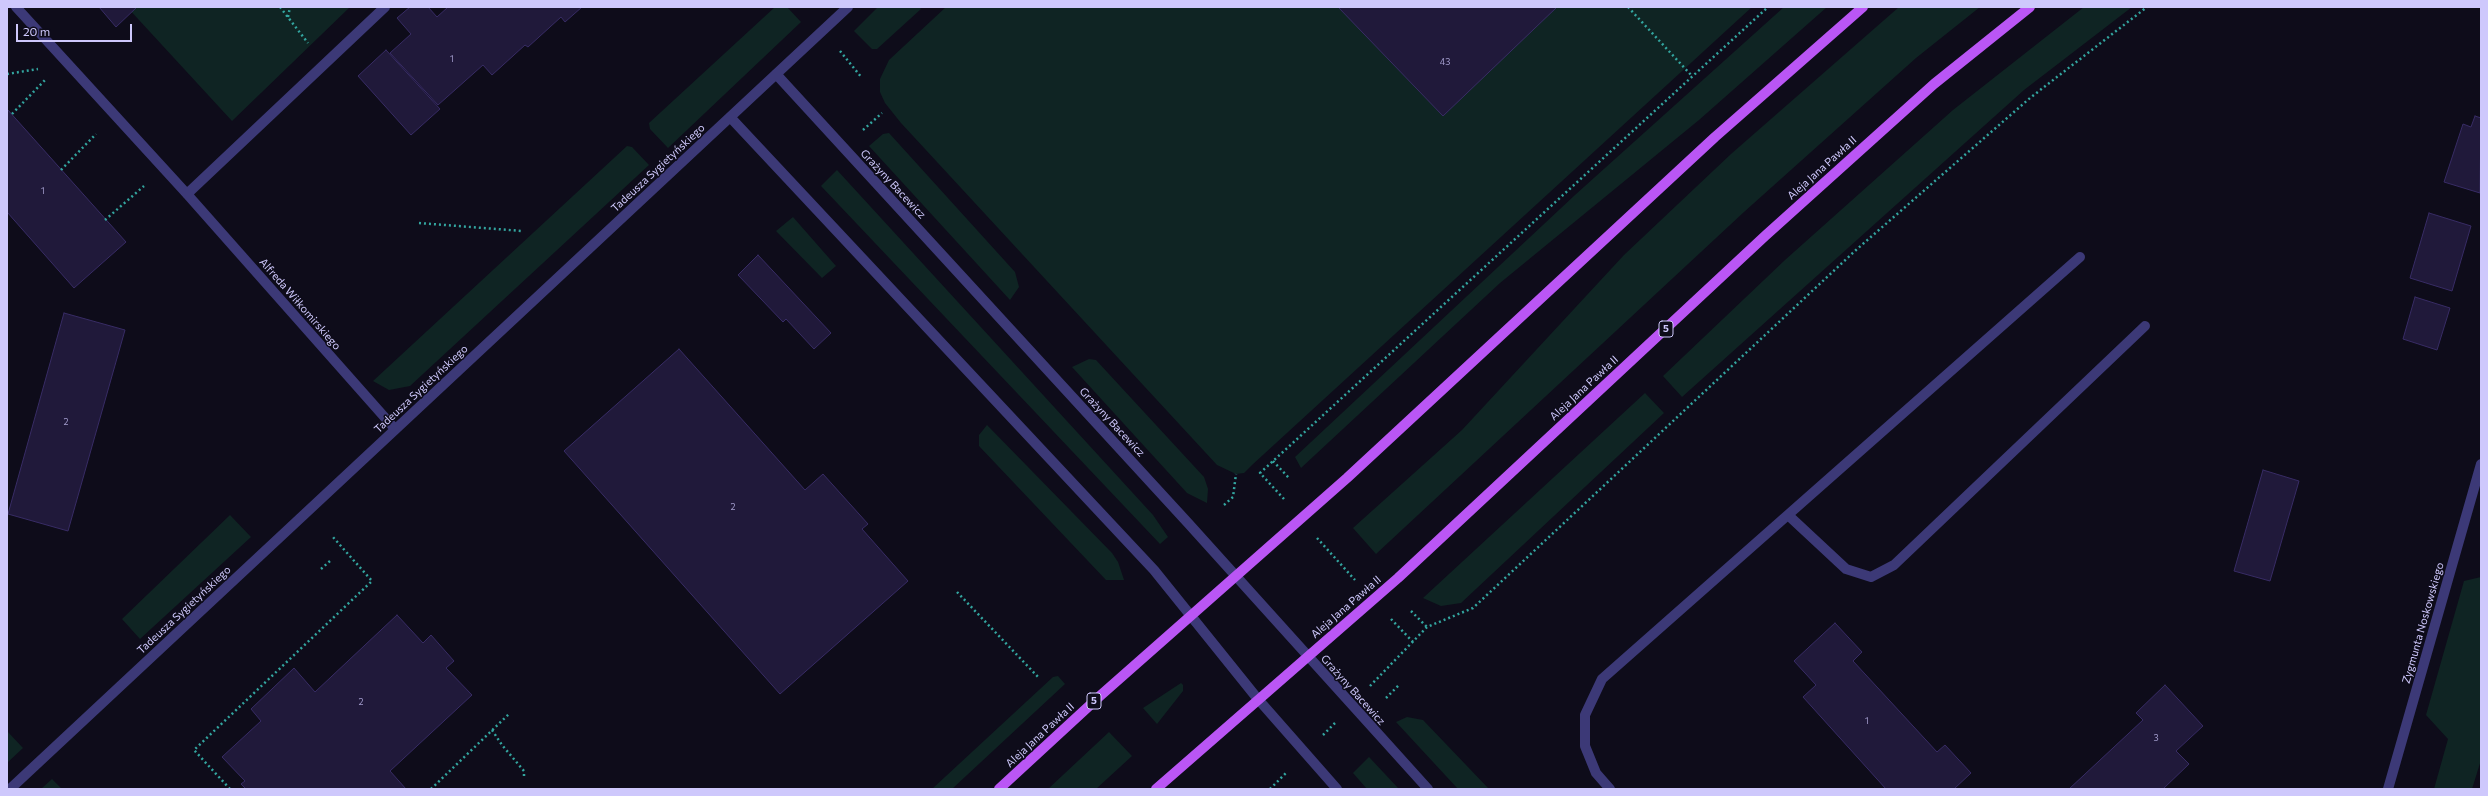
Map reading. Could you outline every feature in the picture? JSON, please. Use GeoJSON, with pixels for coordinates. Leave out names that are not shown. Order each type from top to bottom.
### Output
{"type":"FeatureCollection","features":[{"type":"Feature","properties":{"kind":"main road","name":"Aleja Jana Pawła II"},"geometry":{"type":"LineString","coordinates":[[1000,789],[1191,616],[1347,478],[1715,137],[1863,7]]}},
{"type":"Feature","properties":{"kind":"main road","name":"Aleja Jana Pawła II"},"geometry":{"type":"LineString","coordinates":[[1156,789],[1258,698],[1398,578],[1771,231],[1934,84],[2030,7]]}},
{"type":"Feature","properties":{"kind":"street","name":"Alfreda Wiłkomirskiego"},"geometry":{"type":"LineString","coordinates":[[16,7],[187,194],[395,429]]}},
{"type":"Feature","properties":{"kind":"street"},"geometry":{"type":"LineString","coordinates":[[187,194],[385,7]]}},
{"type":"Feature","properties":{"kind":"street","name":"Tadeusza Sygietyńskiego"},"geometry":{"type":"LineString","coordinates":[[10,789],[848,7]]}},
{"type":"Feature","properties":{"kind":"street","name":"Grażyny Bacewicz"},"geometry":{"type":"LineString","coordinates":[[776,74],[1236,576],[1307,657],[1428,789]]}},
{"type":"Feature","properties":{"kind":"street"},"geometry":{"type":"LineString","coordinates":[[730,117],[806,200],[1154,570],[1258,698],[1337,789]]}},
{"type":"Feature","properties":{"kind":"street"},"geometry":{"type":"LineString","coordinates":[[1610,789],[1596,773],[1585,746],[1585,715],[1602,679],[2080,257]]}},
{"type":"Feature","properties":{"kind":"street"},"geometry":{"type":"LineString","coordinates":[[1788,515],[1846,569],[1871,577],[1894,565],[2145,326]]}},
{"type":"Feature","properties":{"kind":"street","name":"Zygmunta Noskowskiego"},"geometry":{"type":"LineString","coordinates":[[2388,789],[2481,464]]}},
{"type":"Feature","properties":{"kind":"path"},"geometry":{"type":"LineString","coordinates":[[280,7],[325,64]]}},
{"type":"Feature","properties":{"kind":"path"},"geometry":{"type":"LineString","coordinates":[[288,18],[290,7]]}},
{"type":"Feature","properties":{"kind":"path"},"geometry":{"type":"LineString","coordinates":[[1628,7],[1692,76]]}},
{"type":"Feature","properties":{"kind":"path"},"geometry":{"type":"LineString","coordinates":[[1276,490],[1260,473],[1768,7]]}},
{"type":"Feature","properties":{"kind":"path"},"geometry":{"type":"LineString","coordinates":[[1382,674],[1427,627],[1473,608],[1856,250],[2030,98],[2147,7]]}},
{"type":"Feature","properties":{"kind":"path"},"geometry":{"type":"LineString","coordinates":[[838,49],[862,78]]}},
{"type":"Feature","properties":{"kind":"path"},"geometry":{"type":"LineString","coordinates":[[12,114],[64,59]]}},
{"type":"Feature","properties":{"kind":"path"},"geometry":{"type":"LineString","coordinates":[[7,74],[56,67]]}},
{"type":"Feature","properties":{"kind":"path"},"geometry":{"type":"LineString","coordinates":[[858,134],[882,113]]}},
{"type":"Feature","properties":{"kind":"path"},"geometry":{"type":"LineString","coordinates":[[61,170],[115,116]]}},
{"type":"Feature","properties":{"kind":"path"},"geometry":{"type":"LineString","coordinates":[[105,220],[164,169]]}},
{"type":"Feature","properties":{"kind":"path"},"geometry":{"type":"LineString","coordinates":[[419,223],[522,232]]}},
{"type":"Feature","properties":{"kind":"path"},"geometry":{"type":"LineString","coordinates":[[1273,461],[1289,478]]}},
{"type":"Feature","properties":{"kind":"path"},"geometry":{"type":"LineString","coordinates":[[1224,505],[1233,497],[1236,474]]}},
{"type":"Feature","properties":{"kind":"path"},"geometry":{"type":"LineString","coordinates":[[230,789],[194,750],[372,581],[332,536]]}},
{"type":"Feature","properties":{"kind":"path"},"geometry":{"type":"LineString","coordinates":[[1332,554],[1348,572]]}},
{"type":"Feature","properties":{"kind":"path"},"geometry":{"type":"LineString","coordinates":[[321,569],[330,561]]}},
{"type":"Feature","properties":{"kind":"path"},"geometry":{"type":"LineString","coordinates":[[957,592],[1039,678]]}},
{"type":"Feature","properties":{"kind":"path"},"geometry":{"type":"LineString","coordinates":[[1411,611],[1427,627]]}},
{"type":"Feature","properties":{"kind":"path"},"geometry":{"type":"LineString","coordinates":[[1397,625],[1413,642]]}},
{"type":"Feature","properties":{"kind":"path"},"geometry":{"type":"LineString","coordinates":[[1386,698],[1400,685]]}},
{"type":"Feature","properties":{"kind":"path"},"geometry":{"type":"LineString","coordinates":[[431,789],[509,714]]}},
{"type":"Feature","properties":{"kind":"path"},"geometry":{"type":"LineString","coordinates":[[1323,735],[1332,726]]}},
{"type":"Feature","properties":{"kind":"path"},"geometry":{"type":"LineString","coordinates":[[492,730],[502,745],[524,771],[524,778]]}},
{"type":"Feature","properties":{"kind":"path"},"geometry":{"type":"LineString","coordinates":[[1270,789],[1282,777]]}},
{"type":"Feature","properties":{"kind":"green space"},"geometry":{"type":"Polygon","coordinates":[[[127,7],[350,7],[232,121],[127,7]]]}},
{"type":"Feature","properties":{"kind":"green space"},"geometry":{"type":"Polygon","coordinates":[[[775,7],[787,7],[801,22],[668,148],[650,129],[649,123],[775,7]]]}},
{"type":"Feature","properties":{"kind":"green space"},"geometry":{"type":"Polygon","coordinates":[[[878,7],[919,7],[921,9],[877,49],[872,49],[854,31],[878,7]]]}},
{"type":"Feature","properties":{"kind":"green space"},"geometry":{"type":"Polygon","coordinates":[[[946,7],[1752,7],[1244,473],[1236,474],[1217,465],[901,123],[885,103],[880,92],[880,79],[889,60],[946,7]]]}},
{"type":"Feature","properties":{"kind":"green space"},"geometry":{"type":"Polygon","coordinates":[[[1784,7],[1827,7],[1699,120],[1500,283],[1301,468],[1295,457],[1575,195],[1784,7]]]}},
{"type":"Feature","properties":{"kind":"green space"},"geometry":{"type":"Polygon","coordinates":[[[1899,7],[1980,7],[1916,58],[1744,212],[1376,554],[1353,528],[1462,430],[1624,255],[1731,154],[1899,7]]]}},
{"type":"Feature","properties":{"kind":"green space"},"geometry":{"type":"Polygon","coordinates":[[[2084,7],[2132,7],[2024,90],[1682,397],[1663,376],[1785,260],[1953,110],[2084,7]]]}},
{"type":"Feature","properties":{"kind":"green space"},"geometry":{"type":"Polygon","coordinates":[[[889,133],[1015,272],[1019,287],[1010,300],[869,146],[883,134],[889,133]]]}},
{"type":"Feature","properties":{"kind":"green space"},"geometry":{"type":"Polygon","coordinates":[[[627,146],[632,147],[649,165],[410,386],[389,390],[373,381],[627,146]]]}},
{"type":"Feature","properties":{"kind":"green space"},"geometry":{"type":"Polygon","coordinates":[[[837,170],[1153,515],[1168,537],[1160,544],[821,186],[837,170]]]}},
{"type":"Feature","properties":{"kind":"green space"},"geometry":{"type":"Polygon","coordinates":[[[793,217],[836,266],[822,278],[776,231],[793,217]]]}},
{"type":"Feature","properties":{"kind":"green space"},"geometry":{"type":"Polygon","coordinates":[[[1089,359],[1096,360],[1204,477],[1208,489],[1207,503],[1187,493],[1072,367],[1089,359]]]}},
{"type":"Feature","properties":{"kind":"green space"},"geometry":{"type":"Polygon","coordinates":[[[1645,393],[1664,413],[1461,603],[1441,606],[1423,598],[1645,393]]]}},
{"type":"Feature","properties":{"kind":"green space"},"geometry":{"type":"Polygon","coordinates":[[[987,425],[1112,553],[1118,562],[1124,580],[1106,580],[979,446],[979,435],[987,425]]]}},
{"type":"Feature","properties":{"kind":"green space"},"geometry":{"type":"Polygon","coordinates":[[[230,515],[251,537],[140,639],[122,619],[230,515]]]}},
{"type":"Feature","properties":{"kind":"green space"},"geometry":{"type":"Polygon","coordinates":[[[2481,577],[2481,760],[2472,789],[2434,789],[2448,739],[2426,715],[2464,581],[2481,577]]]}},
{"type":"Feature","properties":{"kind":"green space"},"geometry":{"type":"Polygon","coordinates":[[[1058,676],[1065,684],[952,789],[932,789],[1053,677],[1058,676]]]}},
{"type":"Feature","properties":{"kind":"green space"},"geometry":{"type":"Polygon","coordinates":[[[1181,683],[1183,685],[1183,691],[1157,724],[1143,708],[1181,683]]]}},
{"type":"Feature","properties":{"kind":"green space"},"geometry":{"type":"Polygon","coordinates":[[[1407,717],[1423,720],[1489,789],[1458,789],[1396,722],[1407,717]]]}},
{"type":"Feature","properties":{"kind":"green space"},"geometry":{"type":"Polygon","coordinates":[[[7,731],[23,748],[7,763],[7,731]]]}},
{"type":"Feature","properties":{"kind":"green space"},"geometry":{"type":"Polygon","coordinates":[[[1109,732],[1132,756],[1096,789],[1048,789],[1109,732]]]}},
{"type":"Feature","properties":{"kind":"green space"},"geometry":{"type":"Polygon","coordinates":[[[1369,757],[1399,789],[1367,789],[1353,773],[1369,757]]]}},
{"type":"Feature","properties":{"kind":"green space"},"geometry":{"type":"Polygon","coordinates":[[[52,779],[62,789],[41,789],[52,779]]]}},
{"type":"Feature","properties":{"kind":"building"},"geometry":{"type":"Polygon","coordinates":[[[99,7],[137,7],[116,27],[99,7]]]}},
{"type":"Feature","properties":{"kind":"building"},"geometry":{"type":"Polygon","coordinates":[[[410,7],[428,7],[437,17],[448,7],[582,7],[565,22],[561,17],[528,47],[525,45],[492,75],[483,65],[438,105],[390,53],[411,34],[397,18],[410,7]]]}},
{"type":"Feature","properties":{"kind":"building"},"geometry":{"type":"Polygon","coordinates":[[[1338,7],[1557,7],[1443,116],[1338,7]]]}},
{"type":"Feature","properties":{"kind":"building"},"geometry":{"type":"Polygon","coordinates":[[[386,50],[440,109],[411,135],[358,76],[386,50]]]}},
{"type":"Feature","properties":{"kind":"building"},"geometry":{"type":"Polygon","coordinates":[[[7,109],[126,242],[74,288],[7,212],[7,109]]]}},
{"type":"Feature","properties":{"kind":"building"},"geometry":{"type":"Polygon","coordinates":[[[2475,116],[2481,118],[2480,193],[2444,182],[2463,124],[2471,127],[2475,116]]]}},
{"type":"Feature","properties":{"kind":"building"},"geometry":{"type":"Polygon","coordinates":[[[2429,213],[2471,226],[2452,291],[2410,278],[2429,213]]]}},
{"type":"Feature","properties":{"kind":"building"},"geometry":{"type":"Polygon","coordinates":[[[758,255],[831,333],[814,349],[786,319],[783,322],[738,275],[758,255]]]}},
{"type":"Feature","properties":{"kind":"building"},"geometry":{"type":"Polygon","coordinates":[[[2415,297],[2450,308],[2437,350],[2403,339],[2415,297]]]}},
{"type":"Feature","properties":{"kind":"building"},"geometry":{"type":"Polygon","coordinates":[[[64,313],[125,330],[68,531],[8,514],[64,313]]]}},
{"type":"Feature","properties":{"kind":"building"},"geometry":{"type":"Polygon","coordinates":[[[679,349],[805,490],[823,474],[868,524],[862,529],[908,581],[780,694],[564,451],[679,349]]]}},
{"type":"Feature","properties":{"kind":"building"},"geometry":{"type":"Polygon","coordinates":[[[2263,470],[2299,481],[2270,581],[2234,571],[2263,470]]]}},
{"type":"Feature","properties":{"kind":"building"},"geometry":{"type":"Polygon","coordinates":[[[397,615],[423,643],[431,635],[454,661],[446,668],[472,695],[390,771],[406,789],[246,789],[241,784],[245,781],[222,757],[261,721],[251,709],[294,668],[315,692],[397,615]]]}},
{"type":"Feature","properties":{"kind":"building"},"geometry":{"type":"Polygon","coordinates":[[[1835,623],[1862,652],[1853,661],[1937,752],[1945,745],[1971,773],[1954,789],[1886,789],[1803,697],[1816,685],[1794,661],[1835,623]]]}},
{"type":"Feature","properties":{"kind":"building"},"geometry":{"type":"Polygon","coordinates":[[[2165,685],[2203,726],[2176,751],[2189,764],[2163,789],[2069,789],[2143,720],[2136,713],[2165,685]]]}}]}
